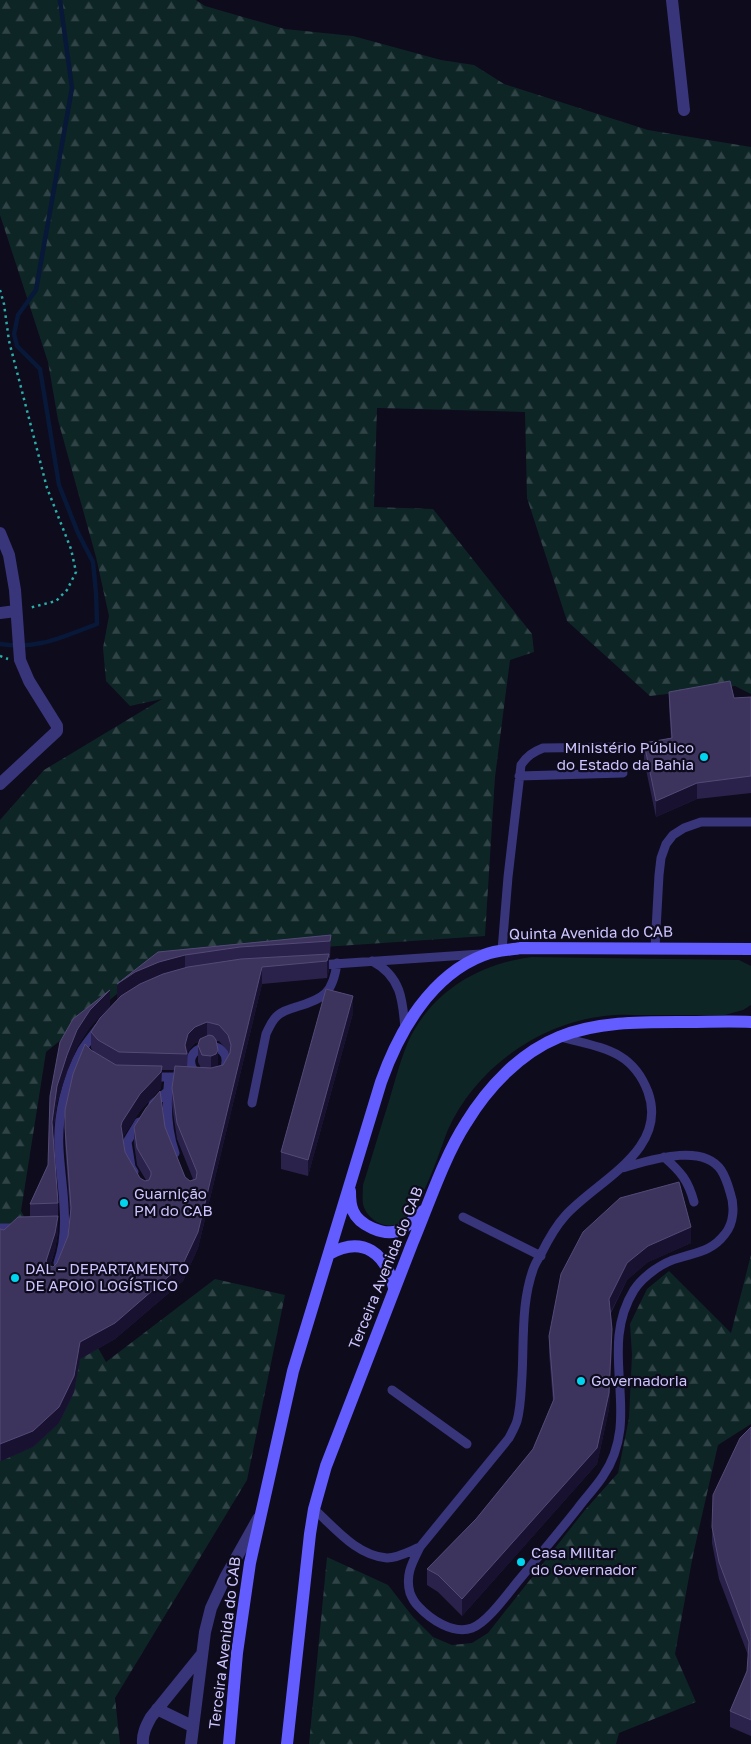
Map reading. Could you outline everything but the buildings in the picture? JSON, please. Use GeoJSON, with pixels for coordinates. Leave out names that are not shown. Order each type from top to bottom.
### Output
{"type":"FeatureCollection","features":[{"type":"Feature","properties":{"kind":"main road","name":"Quinta Avenida do CAB"},"geometry":{"type":"LineString","coordinates":[[405,1030],[447,976],[471,960],[502,950],[521,948],[655,948],[748,950]]}},
{"type":"Feature","properties":{"kind":"main road","name":"Terceira Avenida do CAB"},"geometry":{"type":"LineString","coordinates":[[286,1744],[310,1534],[314,1509],[326,1466],[394,1288],[452,1148],[465,1124],[484,1096],[523,1058],[560,1037],[592,1028],[634,1023],[750,1021]]}},
{"type":"Feature","properties":{"kind":"main road","name":"Terceira Avenida do CAB"},"geometry":{"type":"LineString","coordinates":[[229,1744],[237,1653],[247,1581],[293,1371],[388,1062],[405,1030]]}},
{"type":"Feature","properties":{"kind":"main road"},"geometry":{"type":"LineString","coordinates":[[350,1184],[350,1202],[353,1213],[360,1221],[371,1228],[397,1231],[411,1222],[427,1207]]}},
{"type":"Feature","properties":{"kind":"main road"},"geometry":{"type":"LineString","coordinates":[[329,1254],[342,1247],[349,1246],[359,1246],[373,1252],[388,1268],[394,1288]]}},
{"type":"Feature","properties":{"kind":"street"},"geometry":{"type":"LineString","coordinates":[[672,0],[684,110]]}},
{"type":"Feature","properties":{"kind":"street"},"geometry":{"type":"LineString","coordinates":[[0,534],[9,555],[15,590],[22,665],[29,681],[57,726],[57,731],[0,784]]}},
{"type":"Feature","properties":{"kind":"street"},"geometry":{"type":"LineString","coordinates":[[0,613],[16,611]]}},
{"type":"Feature","properties":{"kind":"street"},"geometry":{"type":"LineString","coordinates":[[191,1744],[205,1632],[211,1608],[225,1578],[262,1513]]}},
{"type":"Feature","properties":{"kind":"street"},"geometry":{"type":"LineString","coordinates":[[143,1744],[142,1739],[146,1725],[202,1654]]}},
{"type":"Feature","properties":{"kind":"street"},"geometry":{"type":"LineString","coordinates":[[157,1709],[192,1726]]}},
{"type":"Feature","properties":{"kind":"lane"},"geometry":{"type":"LineString","coordinates":[[502,950],[505,902],[521,765],[534,751],[543,748],[620,747]]}},
{"type":"Feature","properties":{"kind":"lane"},"geometry":{"type":"LineString","coordinates":[[519,776],[623,773]]}},
{"type":"Feature","properties":{"kind":"lane"},"geometry":{"type":"LineString","coordinates":[[655,948],[659,875],[661,858],[666,844],[673,835],[684,828],[701,822],[751,822]]}},
{"type":"Feature","properties":{"kind":"lane"},"geometry":{"type":"LineString","coordinates":[[308,965],[486,954]]}},
{"type":"Feature","properties":{"kind":"lane"},"geometry":{"type":"LineString","coordinates":[[372,961],[382,966],[396,983],[402,1003],[405,1030]]}},
{"type":"Feature","properties":{"kind":"lane"},"geometry":{"type":"LineString","coordinates":[[252,1103],[266,1034],[270,1024],[284,1011],[312,1002],[322,996],[335,980],[337,963]]}},
{"type":"Feature","properties":{"kind":"lane"},"geometry":{"type":"LineString","coordinates":[[54,1272],[61,1255],[59,1226],[64,1195],[59,1149],[60,1122],[72,1072],[104,1021]]}},
{"type":"Feature","properties":{"kind":"lane"},"geometry":{"type":"LineString","coordinates":[[560,1037],[605,1049],[622,1057],[633,1066],[642,1078],[649,1096],[651,1111],[648,1129],[640,1146],[622,1168],[584,1198],[565,1216],[548,1240],[534,1266],[525,1304],[522,1390],[517,1419],[512,1432],[420,1547],[407,1577],[408,1586],[415,1604],[441,1624],[456,1629],[473,1628],[488,1616],[557,1535],[603,1476],[619,1443],[621,1424],[618,1353],[619,1326],[625,1306],[635,1288],[647,1276],[677,1258],[703,1252],[725,1234],[732,1221],[732,1196],[727,1182],[720,1168],[708,1159],[688,1155],[664,1157],[622,1168]]}},
{"type":"Feature","properties":{"kind":"lane"},"geometry":{"type":"LineString","coordinates":[[139,1076],[207,1079]]}},
{"type":"Feature","properties":{"kind":"lane"},"geometry":{"type":"LineString","coordinates":[[169,1077],[166,1105],[171,1141],[180,1164]]}},
{"type":"Feature","properties":{"kind":"lane"},"geometry":{"type":"LineString","coordinates":[[138,1180],[131,1167],[127,1142],[146,1113],[168,1091]]}},
{"type":"Feature","properties":{"kind":"lane"},"geometry":{"type":"LineString","coordinates":[[664,1157],[682,1172],[690,1187],[694,1202]]}},
{"type":"Feature","properties":{"kind":"lane"},"geometry":{"type":"LineString","coordinates":[[463,1217],[541,1256]]}},
{"type":"Feature","properties":{"kind":"lane"},"geometry":{"type":"LineString","coordinates":[[0,1228],[27,1227]]}},
{"type":"Feature","properties":{"kind":"lane"},"geometry":{"type":"LineString","coordinates":[[392,1390],[467,1444]]}},
{"type":"Feature","properties":{"kind":"lane"},"geometry":{"type":"LineString","coordinates":[[314,1509],[351,1544],[370,1553],[387,1558],[399,1556],[420,1547]]}},
{"type":"Feature","properties":{"kind":"path"},"geometry":{"type":"LineString","coordinates":[[0,290],[4,304],[9,341],[47,488],[71,549],[76,572],[67,590],[56,601],[16,611]]}},
{"type":"Feature","properties":{"kind":"green space"},"geometry":{"type":"Polygon","coordinates":[[[0,0],[196,0],[205,6],[285,29],[353,36],[441,60],[474,65],[504,84],[648,130],[751,147],[751,694],[735,686],[650,696],[567,621],[527,498],[525,412],[377,408],[374,507],[433,509],[532,634],[534,652],[510,660],[495,777],[485,936],[161,958],[46,1052],[21,1211],[106,1362],[215,1279],[285,1295],[247,1480],[115,1698],[120,1744],[0,1744],[0,820],[44,770],[162,699],[130,706],[106,681],[103,648],[109,616],[96,557],[58,420],[48,362],[0,215],[0,0]]]}},
{"type":"Feature","properties":{"kind":"green space"},"geometry":{"type":"Polygon","coordinates":[[[531,957],[739,960],[751,966],[751,1005],[743,1010],[725,1015],[604,1016],[579,1021],[555,1029],[532,1040],[491,1070],[459,1110],[447,1132],[422,1194],[409,1215],[395,1225],[384,1225],[378,1222],[368,1215],[365,1209],[363,1185],[402,1056],[418,1024],[429,1009],[458,983],[493,966],[531,957]]]}},
{"type":"Feature","properties":{"kind":"green space"},"geometry":{"type":"Polygon","coordinates":[[[751,1255],[751,1424],[718,1445],[693,1555],[675,1654],[696,1702],[619,1733],[616,1744],[309,1744],[327,1557],[388,1585],[413,1617],[433,1637],[452,1645],[472,1643],[488,1633],[585,1510],[618,1473],[629,1418],[632,1355],[630,1324],[647,1289],[669,1271],[731,1333],[751,1255]]]}},
{"type":"Feature","properties":{"kind":"waterway"},"geometry":{"type":"LineString","coordinates":[[0,644],[38,644],[61,638],[97,624],[93,562],[78,533],[59,485],[40,369],[17,346],[14,334],[18,315],[36,290],[72,88],[60,0]]}},
{"type":"Feature","properties":{"kind":"place","name":"Ministério Público do Estado da Bahia"},"geometry":{"type":"Point","coordinates":[704,757]}},
{"type":"Feature","properties":{"kind":"place","name":"Guarnição PM do CAB"},"geometry":{"type":"Point","coordinates":[124,1203]}},
{"type":"Feature","properties":{"kind":"place","name":"DAL – DEPARTAMENTO DE APOIO LOGÍSTICO"},"geometry":{"type":"Point","coordinates":[15,1278]}},
{"type":"Feature","properties":{"kind":"place","name":"Governadoria"},"geometry":{"type":"Point","coordinates":[581,1381]}},
{"type":"Feature","properties":{"kind":"place","name":"Casa Militar do Governador"},"geometry":{"type":"Point","coordinates":[521,1562]}}]}
